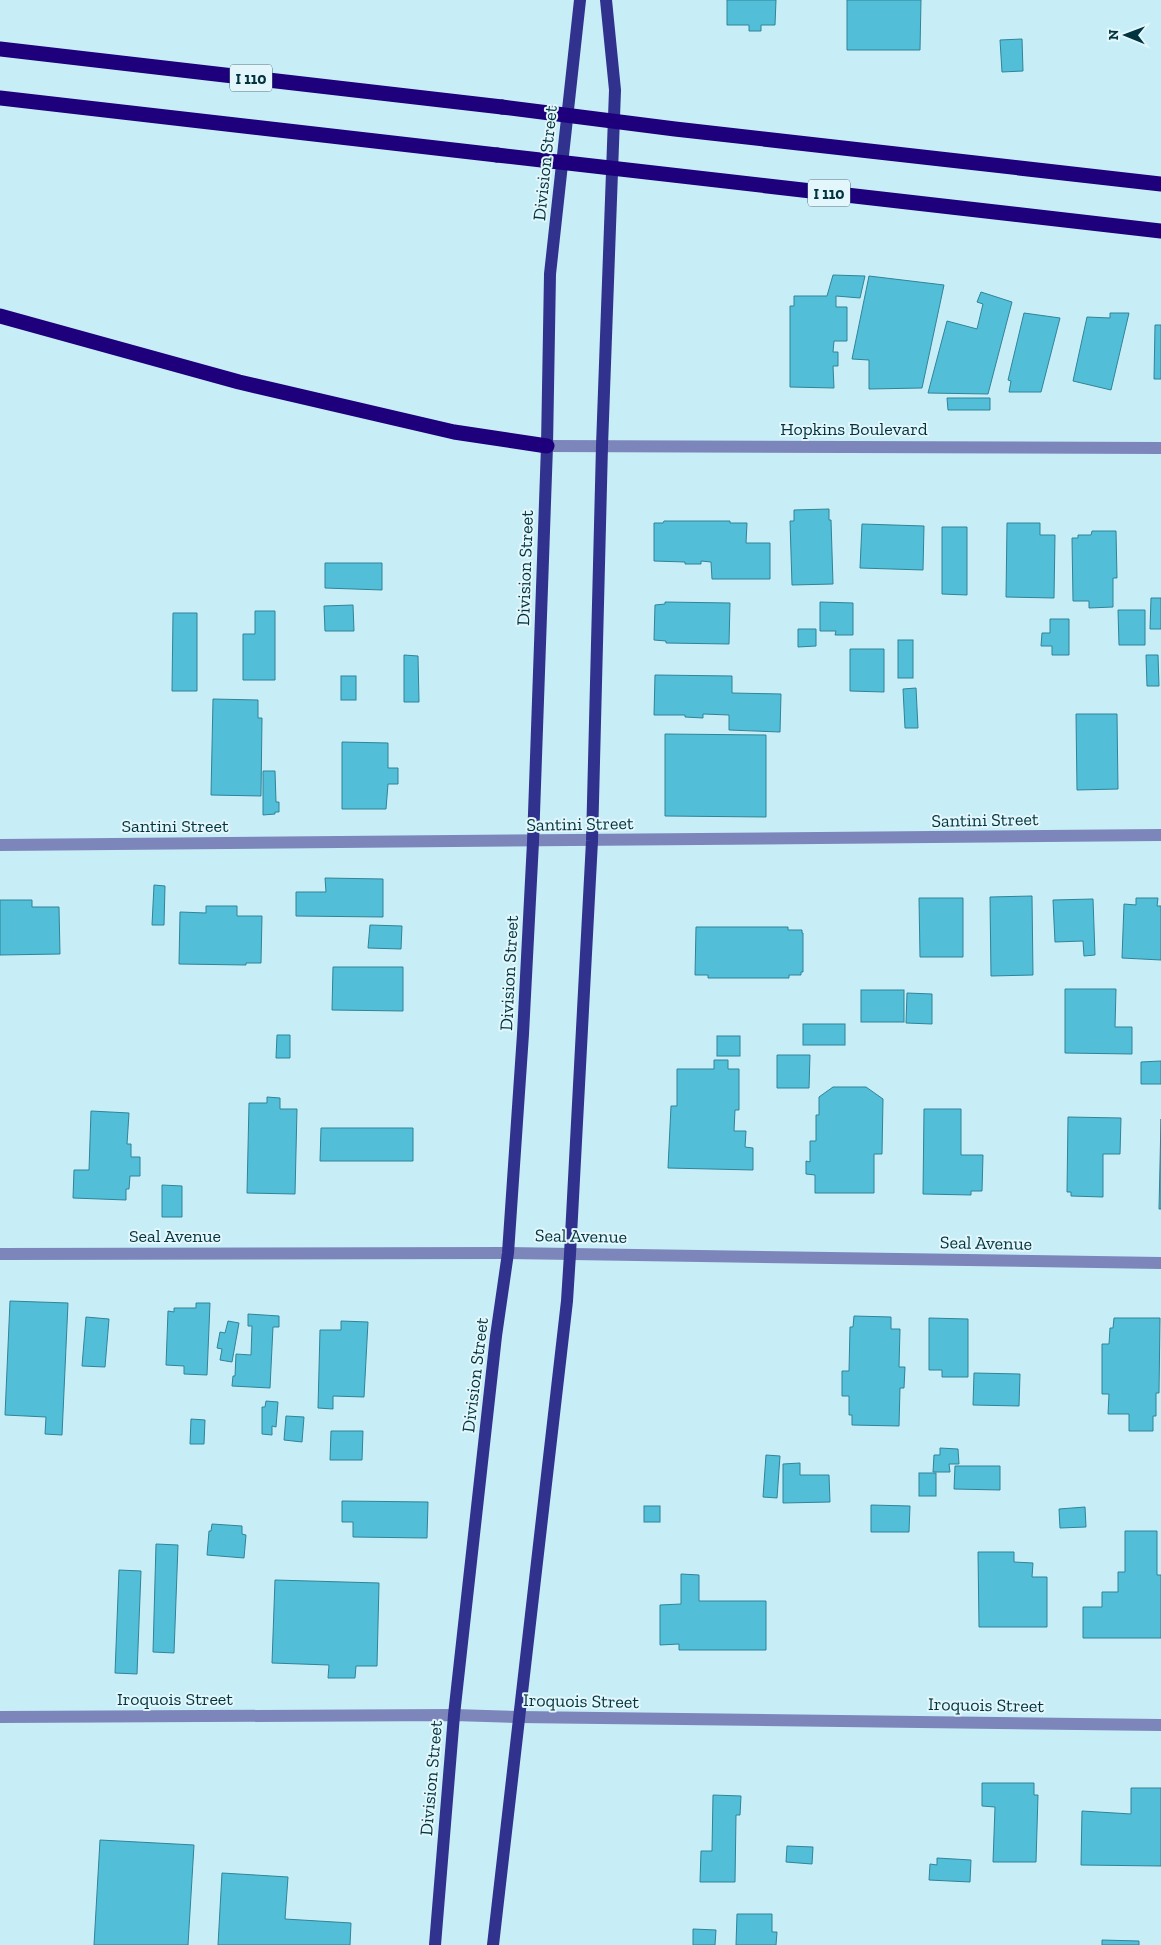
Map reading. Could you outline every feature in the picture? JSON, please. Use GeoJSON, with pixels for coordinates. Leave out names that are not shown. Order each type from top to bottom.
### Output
{"type":"FeatureCollection","features":[{"type":"Feature","properties":{"kind":"highway","name":"I 110"},"geometry":{"type":"LineString","coordinates":[[0,49],[1161,184]]}},
{"type":"Feature","properties":{"kind":"highway","name":"I 110"},"geometry":{"type":"LineString","coordinates":[[0,98],[1161,231]]}},
{"type":"Feature","properties":{"kind":"highway"},"geometry":{"type":"LineString","coordinates":[[0,316],[248,384],[454,432],[547,446]]}},
{"type":"Feature","properties":{"kind":"main road","name":"Division Street"},"geometry":{"type":"LineString","coordinates":[[435,1945],[454,1715],[496,1336],[508,1253],[523,1034],[533,842],[547,446],[550,274],[580,0]]}},
{"type":"Feature","properties":{"kind":"main road"},"geometry":{"type":"LineString","coordinates":[[493,1945],[567,1301],[570,1254],[592,841],[602,446],[615,90],[606,0]]}},
{"type":"Feature","properties":{"kind":"street","name":"Hopkins Boulevard"},"geometry":{"type":"LineString","coordinates":[[547,446],[1161,448]]}},
{"type":"Feature","properties":{"kind":"street","name":"Santini Street"},"geometry":{"type":"LineString","coordinates":[[0,845],[533,842],[1161,835]]}},
{"type":"Feature","properties":{"kind":"street","name":"Seal Avenue"},"geometry":{"type":"LineString","coordinates":[[0,1254],[508,1253],[1161,1263]]}},
{"type":"Feature","properties":{"kind":"street","name":"Iroquois Street"},"geometry":{"type":"LineString","coordinates":[[0,1717],[454,1715],[519,1718],[1161,1725]]}},
{"type":"Feature","properties":{"kind":"building"},"geometry":{"type":"Polygon","coordinates":[[[727,0],[776,0],[775,25],[761,25],[761,31],[749,31],[749,25],[727,25],[727,0]]]}},
{"type":"Feature","properties":{"kind":"building"},"geometry":{"type":"Polygon","coordinates":[[[847,0],[921,0],[920,50],[847,50],[847,0]]]}},
{"type":"Feature","properties":{"kind":"building"},"geometry":{"type":"Polygon","coordinates":[[[1022,39],[1023,71],[1002,72],[1000,40],[1022,39]]]}},
{"type":"Feature","properties":{"kind":"building"},"geometry":{"type":"Polygon","coordinates":[[[833,275],[865,276],[860,298],[836,296],[836,307],[847,307],[847,341],[834,341],[833,352],[838,352],[838,366],[833,366],[834,388],[790,387],[790,306],[794,306],[794,296],[827,296],[833,275]]]}},
{"type":"Feature","properties":{"kind":"building"},"geometry":{"type":"Polygon","coordinates":[[[869,276],[944,285],[922,388],[869,389],[869,360],[852,359],[869,276]]]}},
{"type":"Feature","properties":{"kind":"building"},"geometry":{"type":"Polygon","coordinates":[[[981,292],[1012,302],[988,394],[928,393],[947,321],[977,329],[983,304],[977,302],[981,292]]]}},
{"type":"Feature","properties":{"kind":"building"},"geometry":{"type":"Polygon","coordinates":[[[1024,313],[1060,318],[1041,392],[1009,392],[1011,381],[1008,380],[1024,313]]]}},
{"type":"Feature","properties":{"kind":"building"},"geometry":{"type":"Polygon","coordinates":[[[1110,313],[1129,313],[1111,390],[1073,381],[1087,317],[1110,318],[1110,313]]]}},
{"type":"Feature","properties":{"kind":"building"},"geometry":{"type":"Polygon","coordinates":[[[1155,325],[1161,325],[1161,379],[1154,379],[1155,325]]]}},
{"type":"Feature","properties":{"kind":"building"},"geometry":{"type":"Polygon","coordinates":[[[947,398],[990,398],[990,410],[948,410],[947,398]]]}},
{"type":"Feature","properties":{"kind":"building"},"geometry":{"type":"Polygon","coordinates":[[[829,509],[833,584],[792,585],[790,521],[794,521],[794,510],[829,509]]]}},
{"type":"Feature","properties":{"kind":"building"},"geometry":{"type":"Polygon","coordinates":[[[664,521],[730,521],[730,523],[747,523],[746,543],[770,543],[770,579],[712,579],[711,562],[701,561],[701,564],[685,564],[685,562],[654,561],[654,523],[663,523],[664,521]]]}},
{"type":"Feature","properties":{"kind":"building"},"geometry":{"type":"Polygon","coordinates":[[[1007,523],[1040,523],[1040,535],[1055,535],[1054,598],[1006,597],[1007,523]]]}},
{"type":"Feature","properties":{"kind":"building"},"geometry":{"type":"Polygon","coordinates":[[[862,524],[924,526],[923,570],[860,568],[862,524]]]}},
{"type":"Feature","properties":{"kind":"building"},"geometry":{"type":"Polygon","coordinates":[[[942,527],[967,527],[967,595],[942,594],[942,527]]]}},
{"type":"Feature","properties":{"kind":"building"},"geometry":{"type":"Polygon","coordinates":[[[1092,531],[1116,531],[1117,578],[1113,578],[1113,607],[1089,608],[1089,601],[1073,601],[1072,538],[1078,538],[1078,535],[1091,535],[1092,531]]]}},
{"type":"Feature","properties":{"kind":"building"},"geometry":{"type":"Polygon","coordinates":[[[325,563],[382,563],[382,590],[325,588],[325,563]]]}},
{"type":"Feature","properties":{"kind":"building"},"geometry":{"type":"Polygon","coordinates":[[[1151,598],[1161,598],[1161,629],[1150,629],[1151,598]]]}},
{"type":"Feature","properties":{"kind":"building"},"geometry":{"type":"Polygon","coordinates":[[[665,602],[730,603],[729,644],[666,643],[666,641],[654,640],[655,605],[665,604],[665,602]]]}},
{"type":"Feature","properties":{"kind":"building"},"geometry":{"type":"Polygon","coordinates":[[[820,602],[853,603],[853,635],[835,635],[836,631],[820,631],[820,602]]]}},
{"type":"Feature","properties":{"kind":"building"},"geometry":{"type":"Polygon","coordinates":[[[353,605],[354,631],[325,631],[324,606],[353,605]]]}},
{"type":"Feature","properties":{"kind":"building"},"geometry":{"type":"Polygon","coordinates":[[[1118,610],[1145,610],[1145,645],[1119,645],[1118,610]]]}},
{"type":"Feature","properties":{"kind":"building"},"geometry":{"type":"Polygon","coordinates":[[[255,611],[275,611],[275,680],[243,680],[243,634],[255,634],[255,611]]]}},
{"type":"Feature","properties":{"kind":"building"},"geometry":{"type":"Polygon","coordinates":[[[173,613],[197,613],[197,691],[172,691],[173,613]]]}},
{"type":"Feature","properties":{"kind":"building"},"geometry":{"type":"Polygon","coordinates":[[[1050,619],[1069,619],[1069,655],[1052,655],[1052,646],[1041,646],[1042,633],[1050,633],[1050,619]]]}},
{"type":"Feature","properties":{"kind":"building"},"geometry":{"type":"Polygon","coordinates":[[[798,629],[816,629],[816,646],[798,647],[798,629]]]}},
{"type":"Feature","properties":{"kind":"building"},"geometry":{"type":"Polygon","coordinates":[[[898,640],[913,640],[913,678],[898,678],[898,640]]]}},
{"type":"Feature","properties":{"kind":"building"},"geometry":{"type":"Polygon","coordinates":[[[850,649],[884,649],[884,692],[850,691],[850,649]]]}},
{"type":"Feature","properties":{"kind":"building"},"geometry":{"type":"Polygon","coordinates":[[[404,655],[418,656],[419,702],[404,702],[404,655]]]}},
{"type":"Feature","properties":{"kind":"building"},"geometry":{"type":"Polygon","coordinates":[[[1146,655],[1158,655],[1159,686],[1147,686],[1146,655]]]}},
{"type":"Feature","properties":{"kind":"building"},"geometry":{"type":"Polygon","coordinates":[[[655,675],[732,676],[732,693],[781,694],[780,732],[729,730],[729,715],[703,714],[703,718],[685,717],[685,715],[654,715],[655,675]]]}},
{"type":"Feature","properties":{"kind":"building"},"geometry":{"type":"Polygon","coordinates":[[[341,676],[356,676],[356,700],[341,700],[341,676]]]}},
{"type":"Feature","properties":{"kind":"building"},"geometry":{"type":"Polygon","coordinates":[[[916,688],[918,728],[905,728],[903,689],[916,688]]]}},
{"type":"Feature","properties":{"kind":"building"},"geometry":{"type":"Polygon","coordinates":[[[213,699],[258,700],[258,718],[262,718],[261,796],[211,795],[213,699]]]}},
{"type":"Feature","properties":{"kind":"building"},"geometry":{"type":"Polygon","coordinates":[[[1076,714],[1117,714],[1118,789],[1077,790],[1076,714]]]}},
{"type":"Feature","properties":{"kind":"building"},"geometry":{"type":"Polygon","coordinates":[[[665,734],[766,735],[766,817],[665,816],[665,734]]]}},
{"type":"Feature","properties":{"kind":"building"},"geometry":{"type":"Polygon","coordinates":[[[342,742],[388,743],[388,768],[398,768],[398,784],[388,784],[386,809],[342,809],[342,742]]]}},
{"type":"Feature","properties":{"kind":"building"},"geometry":{"type":"Polygon","coordinates":[[[263,771],[275,771],[276,802],[279,802],[279,812],[275,812],[275,814],[263,815],[263,771]]]}},
{"type":"Feature","properties":{"kind":"building"},"geometry":{"type":"Polygon","coordinates":[[[325,878],[383,879],[383,917],[296,916],[296,892],[326,892],[325,878]]]}},
{"type":"Feature","properties":{"kind":"building"},"geometry":{"type":"Polygon","coordinates":[[[154,885],[165,886],[164,925],[152,925],[154,885]]]}},
{"type":"Feature","properties":{"kind":"building"},"geometry":{"type":"Polygon","coordinates":[[[1032,896],[1033,975],[991,976],[990,897],[1032,896]]]}},
{"type":"Feature","properties":{"kind":"building"},"geometry":{"type":"Polygon","coordinates":[[[919,898],[963,898],[963,957],[920,957],[919,898]]]}},
{"type":"Feature","properties":{"kind":"building"},"geometry":{"type":"Polygon","coordinates":[[[1136,898],[1158,898],[1157,906],[1161,906],[1161,960],[1122,958],[1124,904],[1136,905],[1136,898]]]}},
{"type":"Feature","properties":{"kind":"building"},"geometry":{"type":"Polygon","coordinates":[[[1093,899],[1095,955],[1084,956],[1083,941],[1055,942],[1053,900],[1093,899]]]}},
{"type":"Feature","properties":{"kind":"building"},"geometry":{"type":"Polygon","coordinates":[[[0,900],[32,900],[32,907],[59,907],[60,954],[0,955],[0,900]]]}},
{"type":"Feature","properties":{"kind":"building"},"geometry":{"type":"Polygon","coordinates":[[[206,906],[237,906],[237,916],[262,916],[261,963],[246,963],[246,965],[179,964],[180,912],[206,913],[206,906]]]}},
{"type":"Feature","properties":{"kind":"building"},"geometry":{"type":"Polygon","coordinates":[[[370,925],[402,926],[401,949],[368,948],[370,925]]]}},
{"type":"Feature","properties":{"kind":"building"},"geometry":{"type":"Polygon","coordinates":[[[696,927],[788,927],[788,930],[802,930],[803,972],[801,972],[801,975],[789,975],[789,978],[708,978],[708,975],[695,975],[696,927]]]}},
{"type":"Feature","properties":{"kind":"building"},"geometry":{"type":"Polygon","coordinates":[[[333,967],[403,967],[403,1011],[332,1010],[333,967]]]}},
{"type":"Feature","properties":{"kind":"building"},"geometry":{"type":"Polygon","coordinates":[[[1065,989],[1116,989],[1115,1027],[1132,1027],[1132,1054],[1065,1053],[1065,989]]]}},
{"type":"Feature","properties":{"kind":"building"},"geometry":{"type":"Polygon","coordinates":[[[861,990],[904,990],[904,1022],[861,1022],[861,990]]]}},
{"type":"Feature","properties":{"kind":"building"},"geometry":{"type":"Polygon","coordinates":[[[907,993],[932,994],[932,1024],[906,1023],[907,993]]]}},
{"type":"Feature","properties":{"kind":"building"},"geometry":{"type":"Polygon","coordinates":[[[803,1024],[845,1024],[845,1045],[803,1045],[803,1024]]]}},
{"type":"Feature","properties":{"kind":"building"},"geometry":{"type":"Polygon","coordinates":[[[277,1035],[290,1035],[290,1058],[276,1058],[277,1035]]]}},
{"type":"Feature","properties":{"kind":"building"},"geometry":{"type":"Polygon","coordinates":[[[717,1036],[740,1036],[740,1056],[717,1056],[717,1036]]]}},
{"type":"Feature","properties":{"kind":"building"},"geometry":{"type":"Polygon","coordinates":[[[777,1055],[810,1055],[809,1088],[777,1088],[777,1055]]]}},
{"type":"Feature","properties":{"kind":"building"},"geometry":{"type":"Polygon","coordinates":[[[714,1060],[728,1060],[728,1069],[739,1069],[739,1110],[735,1110],[734,1131],[746,1131],[745,1147],[753,1148],[753,1170],[668,1168],[671,1106],[677,1106],[677,1069],[714,1069],[714,1060]]]}},
{"type":"Feature","properties":{"kind":"building"},"geometry":{"type":"Polygon","coordinates":[[[1161,1061],[1161,1084],[1141,1084],[1141,1062],[1161,1061]]]}},
{"type":"Feature","properties":{"kind":"building"},"geometry":{"type":"Polygon","coordinates":[[[833,1087],[866,1087],[883,1099],[882,1154],[874,1154],[874,1193],[815,1193],[815,1175],[806,1174],[806,1161],[810,1162],[810,1141],[816,1141],[816,1115],[819,1115],[819,1097],[833,1087]]]}},
{"type":"Feature","properties":{"kind":"building"},"geometry":{"type":"Polygon","coordinates":[[[267,1097],[280,1098],[280,1109],[297,1109],[295,1194],[247,1193],[249,1103],[267,1103],[267,1097]]]}},
{"type":"Feature","properties":{"kind":"building"},"geometry":{"type":"Polygon","coordinates":[[[924,1109],[961,1109],[961,1155],[983,1155],[982,1191],[971,1191],[971,1195],[923,1194],[924,1109]]]}},
{"type":"Feature","properties":{"kind":"building"},"geometry":{"type":"Polygon","coordinates":[[[91,1111],[129,1113],[127,1144],[131,1144],[131,1157],[140,1157],[140,1176],[130,1176],[129,1189],[126,1189],[126,1200],[73,1198],[74,1170],[89,1170],[91,1111]]]}},
{"type":"Feature","properties":{"kind":"building"},"geometry":{"type":"Polygon","coordinates":[[[1068,1117],[1121,1118],[1120,1154],[1103,1154],[1103,1197],[1071,1196],[1071,1192],[1067,1192],[1068,1117]]]}},
{"type":"Feature","properties":{"kind":"building"},"geometry":{"type":"Polygon","coordinates":[[[1161,1119],[1161,1209],[1159,1209],[1161,1119]]]}},
{"type":"Feature","properties":{"kind":"building"},"geometry":{"type":"Polygon","coordinates":[[[321,1128],[413,1128],[413,1161],[320,1161],[321,1128]]]}},
{"type":"Feature","properties":{"kind":"building"},"geometry":{"type":"Polygon","coordinates":[[[162,1185],[182,1186],[182,1217],[162,1217],[162,1185]]]}},
{"type":"Feature","properties":{"kind":"building"},"geometry":{"type":"Polygon","coordinates":[[[10,1301],[68,1303],[62,1435],[45,1434],[46,1417],[5,1415],[10,1301]]]}},
{"type":"Feature","properties":{"kind":"building"},"geometry":{"type":"Polygon","coordinates":[[[196,1303],[210,1303],[207,1375],[184,1374],[184,1366],[166,1365],[168,1311],[174,1312],[174,1308],[196,1308],[196,1303]]]}},
{"type":"Feature","properties":{"kind":"building"},"geometry":{"type":"Polygon","coordinates":[[[248,1314],[279,1316],[279,1327],[273,1327],[270,1388],[232,1386],[233,1376],[235,1376],[236,1354],[251,1355],[252,1326],[248,1326],[248,1314]]]}},
{"type":"Feature","properties":{"kind":"building"},"geometry":{"type":"Polygon","coordinates":[[[854,1316],[891,1317],[891,1329],[900,1329],[899,1367],[905,1367],[904,1388],[900,1388],[899,1426],[852,1425],[852,1415],[849,1415],[849,1396],[842,1396],[842,1371],[849,1371],[850,1327],[853,1327],[854,1316]]]}},
{"type":"Feature","properties":{"kind":"building"},"geometry":{"type":"Polygon","coordinates":[[[86,1317],[109,1319],[105,1367],[82,1366],[86,1317]]]}},
{"type":"Feature","properties":{"kind":"building"},"geometry":{"type":"Polygon","coordinates":[[[929,1318],[968,1319],[968,1377],[942,1377],[942,1370],[929,1370],[929,1318]]]}},
{"type":"Feature","properties":{"kind":"building"},"geometry":{"type":"Polygon","coordinates":[[[1114,1318],[1160,1318],[1159,1393],[1156,1393],[1156,1416],[1153,1416],[1153,1431],[1129,1431],[1129,1414],[1108,1414],[1109,1394],[1102,1394],[1102,1344],[1109,1344],[1110,1328],[1113,1328],[1114,1318]]]}},
{"type":"Feature","properties":{"kind":"building"},"geometry":{"type":"Polygon","coordinates":[[[228,1321],[239,1323],[232,1362],[220,1360],[222,1349],[217,1348],[220,1332],[225,1333],[228,1321]]]}},
{"type":"Feature","properties":{"kind":"building"},"geometry":{"type":"Polygon","coordinates":[[[341,1321],[368,1322],[364,1397],[333,1396],[333,1409],[318,1408],[320,1330],[341,1330],[341,1321]]]}},
{"type":"Feature","properties":{"kind":"building"},"geometry":{"type":"Polygon","coordinates":[[[974,1373],[1020,1374],[1019,1406],[973,1405],[974,1373]]]}},
{"type":"Feature","properties":{"kind":"building"},"geometry":{"type":"Polygon","coordinates":[[[266,1401],[278,1402],[276,1427],[272,1426],[272,1435],[262,1434],[262,1407],[265,1407],[266,1401]]]}},
{"type":"Feature","properties":{"kind":"building"},"geometry":{"type":"Polygon","coordinates":[[[286,1416],[304,1417],[302,1442],[284,1440],[286,1416]]]}},
{"type":"Feature","properties":{"kind":"building"},"geometry":{"type":"Polygon","coordinates":[[[191,1419],[205,1420],[204,1444],[190,1444],[191,1419]]]}},
{"type":"Feature","properties":{"kind":"building"},"geometry":{"type":"Polygon","coordinates":[[[331,1431],[363,1431],[362,1460],[330,1460],[331,1431]]]}},
{"type":"Feature","properties":{"kind":"building"},"geometry":{"type":"Polygon","coordinates":[[[940,1448],[958,1449],[959,1464],[949,1464],[950,1472],[933,1472],[934,1455],[940,1455],[940,1448]]]}},
{"type":"Feature","properties":{"kind":"building"},"geometry":{"type":"Polygon","coordinates":[[[766,1455],[780,1456],[777,1498],[763,1497],[766,1455]]]}},
{"type":"Feature","properties":{"kind":"building"},"geometry":{"type":"Polygon","coordinates":[[[800,1463],[800,1475],[829,1475],[830,1502],[783,1503],[783,1464],[800,1463]]]}},
{"type":"Feature","properties":{"kind":"building"},"geometry":{"type":"Polygon","coordinates":[[[955,1466],[1000,1466],[1000,1490],[954,1489],[955,1466]]]}},
{"type":"Feature","properties":{"kind":"building"},"geometry":{"type":"Polygon","coordinates":[[[919,1473],[936,1473],[936,1496],[919,1496],[919,1473]]]}},
{"type":"Feature","properties":{"kind":"building"},"geometry":{"type":"Polygon","coordinates":[[[342,1501],[428,1502],[427,1538],[353,1537],[353,1522],[342,1522],[342,1501]]]}},
{"type":"Feature","properties":{"kind":"building"},"geometry":{"type":"Polygon","coordinates":[[[871,1505],[910,1506],[909,1532],[871,1532],[871,1505]]]}},
{"type":"Feature","properties":{"kind":"building"},"geometry":{"type":"Polygon","coordinates":[[[644,1506],[660,1506],[660,1522],[644,1522],[644,1506]]]}},
{"type":"Feature","properties":{"kind":"building"},"geometry":{"type":"Polygon","coordinates":[[[1085,1507],[1086,1527],[1060,1528],[1059,1509],[1085,1507]]]}},
{"type":"Feature","properties":{"kind":"building"},"geometry":{"type":"Polygon","coordinates":[[[212,1524],[242,1526],[242,1534],[246,1535],[244,1558],[207,1555],[209,1531],[211,1531],[212,1524]]]}},
{"type":"Feature","properties":{"kind":"building"},"geometry":{"type":"Polygon","coordinates":[[[1125,1531],[1157,1531],[1157,1575],[1161,1575],[1161,1638],[1083,1638],[1083,1607],[1102,1607],[1102,1592],[1118,1592],[1118,1572],[1125,1572],[1125,1531]]]}},
{"type":"Feature","properties":{"kind":"building"},"geometry":{"type":"Polygon","coordinates":[[[156,1544],[178,1545],[174,1653],[153,1652],[156,1544]]]}},
{"type":"Feature","properties":{"kind":"building"},"geometry":{"type":"Polygon","coordinates":[[[978,1552],[1014,1552],[1014,1562],[1033,1563],[1032,1577],[1047,1577],[1047,1627],[979,1627],[978,1552]]]}},
{"type":"Feature","properties":{"kind":"building"},"geometry":{"type":"Polygon","coordinates":[[[119,1570],[141,1571],[137,1674],[115,1673],[119,1570]]]}},
{"type":"Feature","properties":{"kind":"building"},"geometry":{"type":"Polygon","coordinates":[[[681,1574],[699,1575],[699,1601],[766,1601],[766,1650],[679,1650],[679,1644],[660,1645],[660,1605],[681,1604],[681,1574]]]}},
{"type":"Feature","properties":{"kind":"building"},"geometry":{"type":"Polygon","coordinates":[[[275,1580],[379,1583],[377,1666],[356,1666],[355,1678],[328,1678],[329,1665],[272,1663],[275,1580]]]}},
{"type":"Feature","properties":{"kind":"building"},"geometry":{"type":"Polygon","coordinates":[[[982,1783],[1034,1783],[1034,1795],[1038,1795],[1036,1862],[993,1862],[995,1807],[982,1806],[982,1783]]]}},
{"type":"Feature","properties":{"kind":"building"},"geometry":{"type":"Polygon","coordinates":[[[1131,1788],[1161,1788],[1161,1866],[1081,1865],[1082,1811],[1131,1814],[1131,1788]]]}},
{"type":"Feature","properties":{"kind":"building"},"geometry":{"type":"Polygon","coordinates":[[[713,1795],[741,1796],[740,1815],[736,1815],[735,1882],[700,1882],[701,1851],[712,1851],[713,1795]]]}},
{"type":"Feature","properties":{"kind":"building"},"geometry":{"type":"Polygon","coordinates":[[[100,1840],[194,1845],[188,1945],[94,1945],[100,1840]]]}},
{"type":"Feature","properties":{"kind":"building"},"geometry":{"type":"Polygon","coordinates":[[[787,1846],[813,1847],[812,1864],[786,1862],[787,1846]]]}},
{"type":"Feature","properties":{"kind":"building"},"geometry":{"type":"Polygon","coordinates":[[[937,1858],[971,1860],[970,1882],[929,1880],[930,1864],[937,1865],[937,1858]]]}},
{"type":"Feature","properties":{"kind":"building"},"geometry":{"type":"Polygon","coordinates":[[[222,1873],[288,1877],[285,1919],[351,1923],[350,1945],[218,1945],[222,1873]]]}},
{"type":"Feature","properties":{"kind":"building"},"geometry":{"type":"Polygon","coordinates":[[[737,1914],[772,1914],[772,1932],[777,1932],[776,1945],[736,1945],[737,1914]]]}},
{"type":"Feature","properties":{"kind":"building"},"geometry":{"type":"Polygon","coordinates":[[[693,1929],[716,1930],[715,1945],[693,1945],[693,1929]]]}},
{"type":"Feature","properties":{"kind":"building"},"geometry":{"type":"Polygon","coordinates":[[[1102,1940],[1139,1941],[1139,1945],[1102,1945],[1102,1940]]]}}]}
